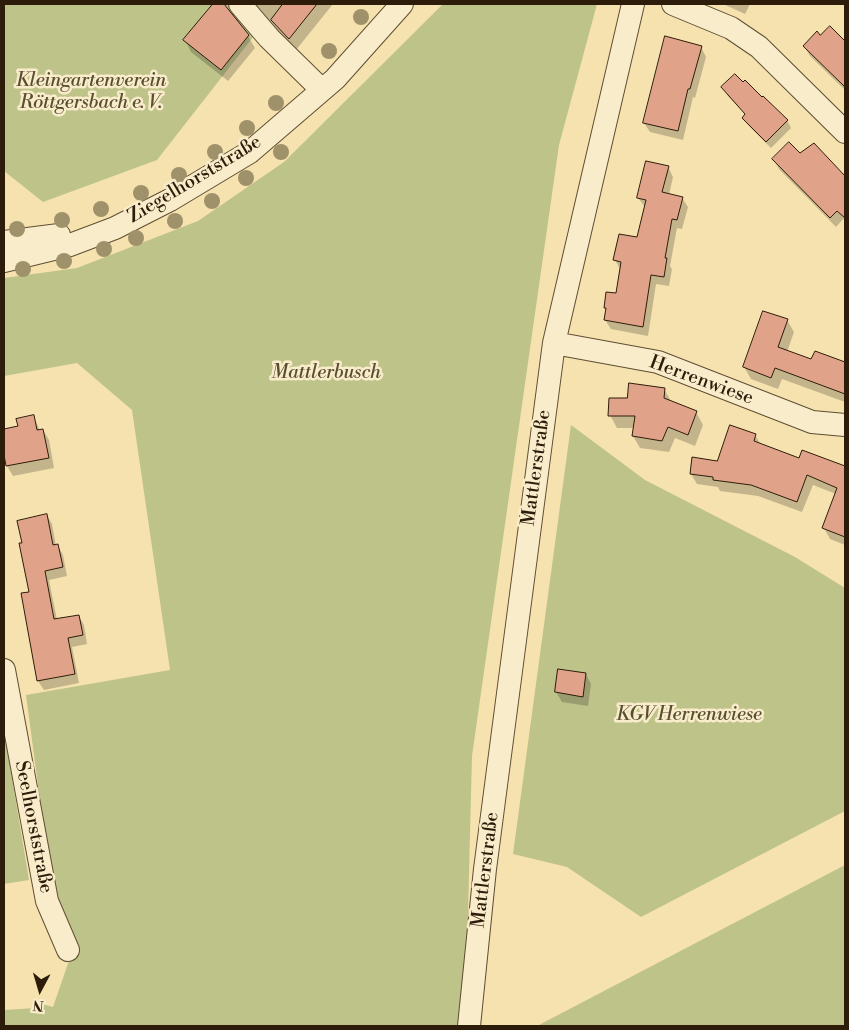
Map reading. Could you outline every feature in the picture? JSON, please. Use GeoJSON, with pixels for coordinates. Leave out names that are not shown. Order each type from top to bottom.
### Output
{"type":"FeatureCollection","features":[{"type":"Feature","properties":{"kind":"street"},"geometry":{"type":"LineString","coordinates":[[240,4],[269,38],[322,90]]}},
{"type":"Feature","properties":{"kind":"street","name":"Ziegelhorststraße"},"geometry":{"type":"LineString","coordinates":[[4,261],[70,245],[115,228],[170,200],[250,152],[334,79],[402,4]]}},
{"type":"Feature","properties":{"kind":"street","name":"Mattlerstraße"},"geometry":{"type":"LineString","coordinates":[[469,1026],[517,619],[554,343],[633,4]]}},
{"type":"Feature","properties":{"kind":"street"},"geometry":{"type":"LineString","coordinates":[[673,4],[731,28],[759,47],[845,132]]}},
{"type":"Feature","properties":{"kind":"street","name":"Ziegelhorststraße"},"geometry":{"type":"LineString","coordinates":[[4,242],[115,228]]}},
{"type":"Feature","properties":{"kind":"street","name":"Herrenwiese"},"geometry":{"type":"LineString","coordinates":[[554,343],[658,362],[812,422],[845,425]]}},
{"type":"Feature","properties":{"kind":"street","name":"Seelhorststraße"},"geometry":{"type":"LineString","coordinates":[[4,670],[47,901],[68,950]]}},
{"type":"Feature","properties":{"kind":"green space","name":"Kleingartenverein Röttgersbach e. V."},"geometry":{"type":"Polygon","coordinates":[[[4,4],[232,4],[257,32],[157,160],[43,202],[4,171],[4,4]]]}},
{"type":"Feature","properties":{"kind":"green space","name":"Mattlerbusch"},"geometry":{"type":"Polygon","coordinates":[[[443,4],[597,4],[559,145],[472,756],[468,912],[472,942],[463,1026],[4,1026],[4,1010],[35,1008],[42,1004],[53,1007],[73,949],[53,898],[26,695],[170,670],[132,410],[77,363],[4,376],[4,278],[77,268],[198,221],[284,162],[443,4]]]}},
{"type":"Feature","properties":{"kind":"green space","name":"KGV Herrenwiese"},"geometry":{"type":"Polygon","coordinates":[[[571,425],[645,480],[795,557],[845,588],[845,811],[641,917],[567,867],[513,854],[571,425]]]}},
{"type":"Feature","properties":{"kind":"green space"},"geometry":{"type":"Polygon","coordinates":[[[4,730],[29,880],[4,884],[4,730]]]}},
{"type":"Feature","properties":{"kind":"green space"},"geometry":{"type":"Polygon","coordinates":[[[845,865],[845,1026],[537,1026],[845,865]]]}},
{"type":"Feature","properties":{"kind":"building"},"geometry":{"type":"Polygon","coordinates":[[[213,4],[224,4],[249,35],[221,70],[183,40],[213,4]]]}},
{"type":"Feature","properties":{"kind":"building"},"geometry":{"type":"Polygon","coordinates":[[[283,4],[317,4],[289,39],[271,20],[283,4]]]}},
{"type":"Feature","properties":{"kind":"building"},"geometry":{"type":"Polygon","coordinates":[[[830,26],[845,41],[845,87],[803,46],[817,31],[820,35],[830,26]]]}},
{"type":"Feature","properties":{"kind":"building"},"geometry":{"type":"Polygon","coordinates":[[[665,36],[702,46],[690,89],[688,89],[678,131],[643,123],[665,36]]]}},
{"type":"Feature","properties":{"kind":"building"},"geometry":{"type":"Polygon","coordinates":[[[735,74],[743,82],[745,80],[788,120],[766,142],[742,118],[745,114],[721,87],[735,74]]]}},
{"type":"Feature","properties":{"kind":"building"},"geometry":{"type":"Polygon","coordinates":[[[789,142],[800,153],[814,143],[845,176],[845,218],[837,211],[830,218],[772,159],[789,142]]]}},
{"type":"Feature","properties":{"kind":"building"},"geometry":{"type":"Polygon","coordinates":[[[646,161],[669,166],[662,192],[683,197],[677,220],[672,219],[665,258],[667,258],[664,277],[651,275],[643,327],[604,320],[606,308],[604,308],[606,292],[616,293],[621,262],[613,260],[619,234],[637,237],[646,200],[637,198],[646,161]]]}},
{"type":"Feature","properties":{"kind":"building"},"geometry":{"type":"Polygon","coordinates":[[[763,311],[788,319],[778,347],[811,359],[815,351],[845,362],[845,394],[775,368],[771,378],[743,367],[763,311]]]}},
{"type":"Feature","properties":{"kind":"building"},"geometry":{"type":"Polygon","coordinates":[[[629,383],[665,388],[664,398],[697,411],[688,435],[668,427],[662,441],[632,436],[635,416],[608,416],[609,398],[627,398],[629,383]]]}},
{"type":"Feature","properties":{"kind":"building"},"geometry":{"type":"Polygon","coordinates":[[[34,415],[37,430],[43,429],[49,458],[6,466],[4,429],[18,426],[16,419],[34,415]]]}},
{"type":"Feature","properties":{"kind":"building"},"geometry":{"type":"Polygon","coordinates":[[[730,425],[756,434],[754,441],[799,458],[802,450],[845,466],[845,537],[822,528],[837,488],[807,475],[797,502],[751,485],[713,480],[713,477],[690,474],[692,457],[717,461],[730,425]]]}},
{"type":"Feature","properties":{"kind":"building"},"geometry":{"type":"Polygon","coordinates":[[[47,514],[53,545],[58,544],[63,567],[45,571],[54,619],[79,615],[83,635],[68,638],[75,674],[37,681],[21,593],[29,592],[19,543],[22,543],[17,521],[47,514]]]}},
{"type":"Feature","properties":{"kind":"building"},"geometry":{"type":"Polygon","coordinates":[[[558,669],[586,673],[583,697],[555,692],[558,669]]]}}]}
